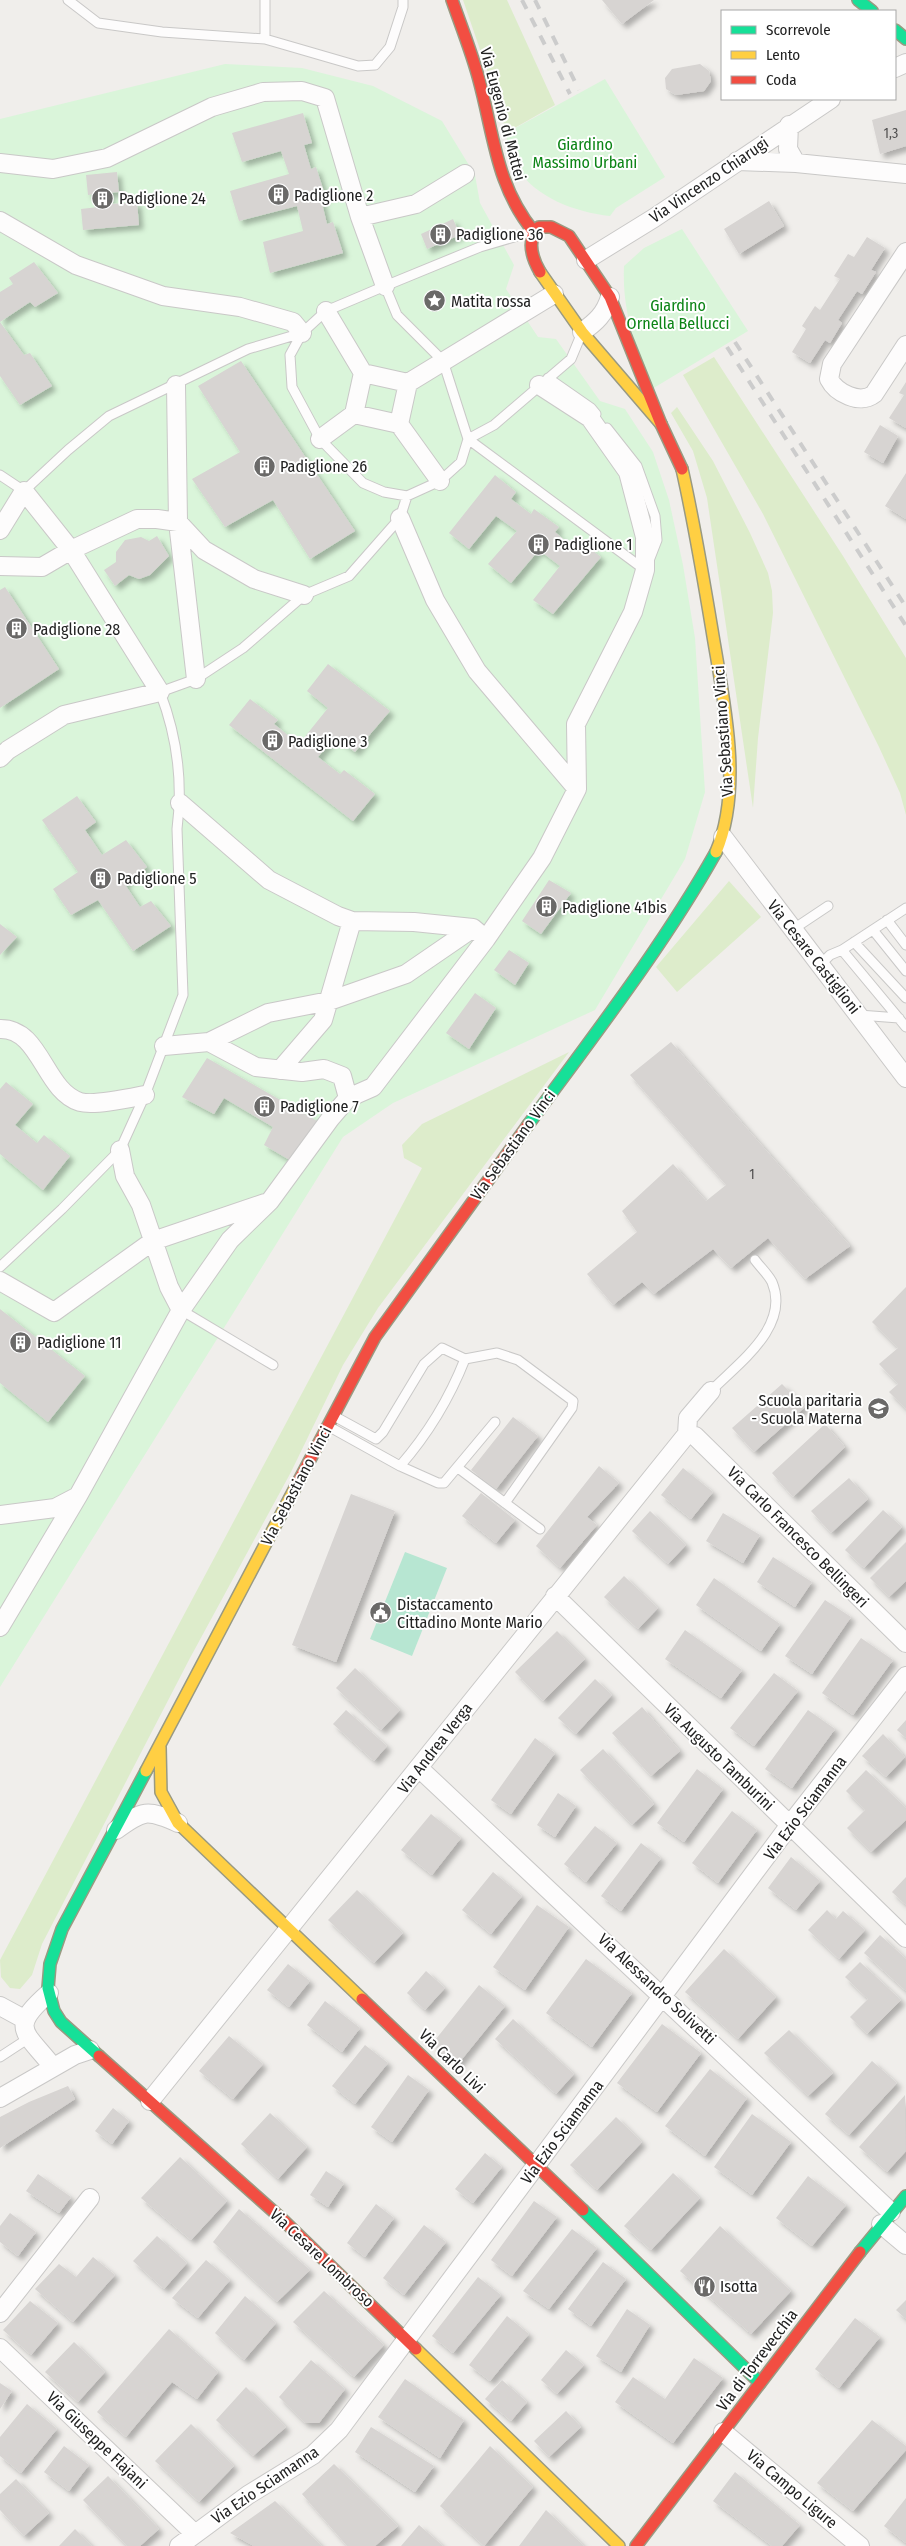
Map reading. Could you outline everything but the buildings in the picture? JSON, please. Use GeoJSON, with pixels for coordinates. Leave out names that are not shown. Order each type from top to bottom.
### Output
{"type":"FeatureCollection","features":[{"type":"Feature","properties":{"kind":"street","name":"Via Eugenio di Mattei"},"geometry":{"type":"LineString","coordinates":[[452,0],[479,80],[504,182],[520,216],[534,232]]}},
{"type":"Feature","properties":{"kind":"street"},"geometry":{"type":"LineString","coordinates":[[896,31],[906,39]]}},
{"type":"Feature","properties":{"kind":"street"},"geometry":{"type":"LineString","coordinates":[[0,163],[53,169],[107,158],[212,107],[263,92],[302,91],[325,98],[360,217],[385,286]]}},
{"type":"Feature","properties":{"kind":"street","name":"Via Vincenzo Chiarugi"},"geometry":{"type":"LineString","coordinates":[[586,260],[829,100]]}},
{"type":"Feature","properties":{"kind":"street"},"geometry":{"type":"LineString","coordinates":[[789,126],[788,149],[796,164]]}},
{"type":"Feature","properties":{"kind":"street"},"geometry":{"type":"LineString","coordinates":[[737,161],[796,164],[906,174]]}},
{"type":"Feature","properties":{"kind":"street"},"geometry":{"type":"LineString","coordinates":[[360,217],[416,204],[465,174]]}},
{"type":"Feature","properties":{"kind":"street"},"geometry":{"type":"LineString","coordinates":[[0,221],[76,265],[163,296],[240,307],[293,322],[302,333]]}},
{"type":"Feature","properties":{"kind":"street","name":"Via Sebastiano Vinci"},"geometry":{"type":"LineString","coordinates":[[90,2050],[58,2018],[49,1993],[48,1971],[58,1939],[113,1832],[375,1337],[418,1275],[644,968],[690,898],[722,837],[730,795],[723,699],[712,621],[688,491],[680,461],[661,424],[610,297],[569,236],[558,229],[546,226],[534,232],[531,244],[534,262],[554,294],[582,332],[661,424]]}},
{"type":"Feature","properties":{"kind":"street"},"geometry":{"type":"LineString","coordinates":[[906,252],[832,364],[829,379],[831,383],[854,399],[868,399],[874,394],[906,345]]}},
{"type":"Feature","properties":{"kind":"street"},"geometry":{"type":"LineString","coordinates":[[398,424],[408,383],[554,294]]}},
{"type":"Feature","properties":{"kind":"street"},"geometry":{"type":"LineString","coordinates":[[582,332],[601,317],[607,309],[610,297]]}},
{"type":"Feature","properties":{"kind":"street"},"geometry":{"type":"LineString","coordinates":[[320,439],[354,414],[363,373],[326,311]]}},
{"type":"Feature","properties":{"kind":"street"},"geometry":{"type":"LineString","coordinates":[[363,373],[408,383]]}},
{"type":"Feature","properties":{"kind":"street"},"geometry":{"type":"LineString","coordinates":[[0,1627],[78,1496],[181,1310],[230,1240],[270,1201],[330,1119],[348,1098],[373,1087],[480,934],[542,858],[577,789],[576,724],[633,612],[645,570],[645,537],[628,472],[590,418],[543,382]]}},
{"type":"Feature","properties":{"kind":"street"},"geometry":{"type":"LineString","coordinates":[[176,385],[178,522],[196,679]]}},
{"type":"Feature","properties":{"kind":"street"},"geometry":{"type":"LineString","coordinates":[[354,414],[398,424],[440,481]]}},
{"type":"Feature","properties":{"kind":"street"},"geometry":{"type":"LineString","coordinates":[[0,530],[24,490],[71,550],[160,692],[64,715],[8,750],[0,758]]}},
{"type":"Feature","properties":{"kind":"street"},"geometry":{"type":"LineString","coordinates":[[400,518],[435,600],[477,671],[577,789]]}},
{"type":"Feature","properties":{"kind":"street"},"geometry":{"type":"LineString","coordinates":[[0,566],[42,567],[71,550],[137,519],[178,522],[204,550],[254,579],[304,595]]}},
{"type":"Feature","properties":{"kind":"street"},"geometry":{"type":"LineString","coordinates":[[180,803],[269,880],[352,921],[414,922],[480,934]]}},
{"type":"Feature","properties":{"kind":"street","name":"Via Cesare Castiglioni"},"geometry":{"type":"LineString","coordinates":[[722,837],[906,1078]]}},
{"type":"Feature","properties":{"kind":"street"},"geometry":{"type":"LineString","coordinates":[[280,1070],[324,1020],[352,921]]}},
{"type":"Feature","properties":{"kind":"street"},"geometry":{"type":"LineString","coordinates":[[164,1046],[209,1042],[268,1012],[329,1001],[406,974],[480,934]]}},
{"type":"Feature","properties":{"kind":"street"},"geometry":{"type":"LineString","coordinates":[[0,1029],[19,1033],[30,1045],[59,1088],[80,1102],[108,1101],[145,1095]]}},
{"type":"Feature","properties":{"kind":"street"},"geometry":{"type":"LineString","coordinates":[[209,1042],[256,1067],[302,1072],[324,1069],[342,1076],[348,1098]]}},
{"type":"Feature","properties":{"kind":"street"},"geometry":{"type":"LineString","coordinates":[[120,1150],[125,1176],[141,1205],[169,1288],[181,1310]]}},
{"type":"Feature","properties":{"kind":"street"},"geometry":{"type":"LineString","coordinates":[[0,1282],[54,1312],[153,1241],[270,1201]]}},
{"type":"Feature","properties":{"kind":"street","name":"Via Andrea Verga"},"geometry":{"type":"LineString","coordinates":[[150,2101],[687,1434],[688,1418],[710,1391]]}},
{"type":"Feature","properties":{"kind":"street","name":"Via Carlo Francesco Bellingeri"},"geometry":{"type":"LineString","coordinates":[[687,1434],[695,1436],[906,1643]]}},
{"type":"Feature","properties":{"kind":"street"},"geometry":{"type":"LineString","coordinates":[[0,1515],[54,1508],[78,1496]]}},
{"type":"Feature","properties":{"kind":"street","name":"Via Augusto Tamburini"},"geometry":{"type":"LineString","coordinates":[[555,1596],[906,1938]]}},
{"type":"Feature","properties":{"kind":"street","name":"Via Ezio Sciamanna"},"geometry":{"type":"LineString","coordinates":[[178,2546],[194,2533],[320,2449],[339,2430],[789,1826],[906,1676]]}},
{"type":"Feature","properties":{"kind":"street","name":"Via Carlo Livi"},"geometry":{"type":"LineString","coordinates":[[160,1745],[161,1792],[178,1823],[536,2165],[760,2383]]}},
{"type":"Feature","properties":{"kind":"street","name":"Via Alessandro Solivetti"},"geometry":{"type":"LineString","coordinates":[[420,1768],[664,1996],[886,2218],[906,2245]]}},
{"type":"Feature","properties":{"kind":"street","name":"Via Sebastiano Vinci"},"geometry":{"type":"LineString","coordinates":[[113,1832],[138,1814],[158,1814],[178,1823]]}},
{"type":"Feature","properties":{"kind":"street"},"geometry":{"type":"LineString","coordinates":[[49,1993],[29,2011],[24,2019],[25,2030],[29,2038],[53,2067]]}},
{"type":"Feature","properties":{"kind":"street"},"geometry":{"type":"LineString","coordinates":[[0,2006],[24,2019]]}},
{"type":"Feature","properties":{"kind":"street"},"geometry":{"type":"LineString","coordinates":[[0,2098],[53,2067],[90,2050]]}},
{"type":"Feature","properties":{"kind":"street","name":"Via Cesare Lombroso"},"geometry":{"type":"LineString","coordinates":[[90,2050],[282,2219],[619,2546]]}},
{"type":"Feature","properties":{"kind":"street","name":"Via di Torrevecchia"},"geometry":{"type":"LineString","coordinates":[[636,2546],[886,2218],[906,2196]]}},
{"type":"Feature","properties":{"kind":"street"},"geometry":{"type":"LineString","coordinates":[[0,2312],[90,2198]]}},
{"type":"Feature","properties":{"kind":"street","name":"Via Giuseppe Flajani"},"geometry":{"type":"LineString","coordinates":[[0,2348],[194,2533]]}},
{"type":"Feature","properties":{"kind":"street","name":"Via Campo Ligure"},"geometry":{"type":"LineString","coordinates":[[724,2432],[860,2546]]}},
{"type":"Feature","properties":{"kind":"lane"},"geometry":{"type":"LineString","coordinates":[[68,0],[98,22],[162,32],[265,39],[358,66],[375,65],[390,47],[403,7],[403,0]]}},
{"type":"Feature","properties":{"kind":"lane"},"geometry":{"type":"LineString","coordinates":[[265,0],[265,39]]}},
{"type":"Feature","properties":{"kind":"lane"},"geometry":{"type":"LineString","coordinates":[[385,286],[397,315],[443,361],[468,439],[461,462],[440,481],[407,496],[384,492],[363,483],[320,439],[292,387],[290,355],[302,333],[326,311],[385,286],[480,247],[534,232]]}},
{"type":"Feature","properties":{"kind":"lane"},"geometry":{"type":"LineString","coordinates":[[468,439],[494,425],[571,359],[582,332]]}},
{"type":"Feature","properties":{"kind":"lane"},"geometry":{"type":"LineString","coordinates":[[0,475],[24,490],[109,416],[248,349],[302,333]]}},
{"type":"Feature","properties":{"kind":"lane"},"geometry":{"type":"LineString","coordinates":[[468,439],[645,570]]}},
{"type":"Feature","properties":{"kind":"lane"},"geometry":{"type":"LineString","coordinates":[[0,1267],[62,1209],[120,1150],[145,1095],[182,995],[177,829],[180,803],[178,763],[172,727],[160,692],[196,679],[243,648],[304,595],[349,576],[400,518],[407,496]]}},
{"type":"Feature","properties":{"kind":"lane"},"geometry":{"type":"LineString","coordinates":[[792,930],[828,906]]}},
{"type":"Feature","properties":{"kind":"lane"},"geometry":{"type":"LineString","coordinates":[[820,965],[830,955],[842,950],[906,908]]}},
{"type":"Feature","properties":{"kind":"lane"},"geometry":{"type":"LineString","coordinates":[[887,920],[906,945]]}},
{"type":"Feature","properties":{"kind":"lane"},"geometry":{"type":"LineString","coordinates":[[873,930],[906,971]]}},
{"type":"Feature","properties":{"kind":"lane"},"geometry":{"type":"LineString","coordinates":[[854,942],[906,998]]}},
{"type":"Feature","properties":{"kind":"lane"},"geometry":{"type":"LineString","coordinates":[[842,950],[906,1027]]}},
{"type":"Feature","properties":{"kind":"lane"},"geometry":{"type":"LineString","coordinates":[[859,1015],[899,1018]]}},
{"type":"Feature","properties":{"kind":"lane"},"geometry":{"type":"LineString","coordinates":[[710,1391],[759,1342],[772,1323],[775,1302],[772,1282],[755,1260]]}},
{"type":"Feature","properties":{"kind":"lane"},"geometry":{"type":"LineString","coordinates":[[181,1310],[272,1365]]}},
{"type":"Feature","properties":{"kind":"lane"},"geometry":{"type":"LineString","coordinates":[[331,1421],[376,1439],[383,1432],[424,1364],[442,1348],[465,1359],[497,1353],[518,1360],[573,1401],[572,1408],[505,1503]]}},
{"type":"Feature","properties":{"kind":"lane"},"geometry":{"type":"LineString","coordinates":[[400,1466],[415,1449],[456,1381],[465,1359]]}},
{"type":"Feature","properties":{"kind":"lane"},"geometry":{"type":"LineString","coordinates":[[331,1421],[400,1466],[438,1484],[444,1483],[458,1468],[495,1422]]}},
{"type":"Feature","properties":{"kind":"lane"},"geometry":{"type":"LineString","coordinates":[[458,1468],[540,1529]]}},
{"type":"Feature","properties":{"kind":"lane"},"geometry":{"type":"LineString","coordinates":[[0,2057],[29,2038]]}},
{"type":"Feature","properties":{"kind":"green space"},"geometry":{"type":"Polygon","coordinates":[[[463,0],[507,0],[555,105],[506,133],[498,102],[463,0]]]}},
{"type":"Feature","properties":{"kind":"green space"},"geometry":{"type":"Polygon","coordinates":[[[225,64],[302,68],[373,86],[442,121],[475,175],[480,203],[514,265],[506,289],[538,337],[556,339],[600,401],[625,409],[653,452],[669,500],[683,565],[695,638],[705,792],[685,859],[595,1010],[393,1103],[343,1137],[0,1687],[0,119],[225,64]]]}},
{"type":"Feature","properties":{"kind":"green space","name":"Giardino Massimo Urbani"},"geometry":{"type":"Polygon","coordinates":[[[605,79],[665,177],[616,208],[610,216],[570,207],[557,202],[534,187],[516,167],[506,133],[605,79]]]}},
{"type":"Feature","properties":{"kind":"green space","name":"Giardino Ornella Bellucci"},"geometry":{"type":"Polygon","coordinates":[[[682,229],[748,331],[652,389],[631,329],[625,300],[624,266],[644,248],[682,229]]]}},
{"type":"Feature","properties":{"kind":"green space"},"geometry":{"type":"Polygon","coordinates":[[[714,357],[843,556],[906,658],[906,815],[900,793],[879,747],[763,514],[683,375],[714,357]]]}},
{"type":"Feature","properties":{"kind":"green space"},"geometry":{"type":"Polygon","coordinates":[[[677,407],[713,461],[750,533],[768,573],[772,591],[773,613],[758,738],[753,808],[707,498],[693,451],[671,413],[677,407]]]}},
{"type":"Feature","properties":{"kind":"green space"},"geometry":{"type":"Polygon","coordinates":[[[729,881],[761,917],[677,992],[656,967],[729,881]]]}},
{"type":"Feature","properties":{"kind":"green space"},"geometry":{"type":"Polygon","coordinates":[[[569,1052],[378,1308],[343,1365],[291,1472],[190,1658],[42,1944],[32,1975],[20,1989],[10,1988],[1,1977],[0,1960],[422,1168],[404,1158],[402,1145],[422,1124],[569,1052]]]}},
{"type":"Feature","properties":{"kind":"green space"},"geometry":{"type":"Polygon","coordinates":[[[405,1552],[447,1568],[412,1656],[370,1639],[405,1552]]]}},
{"type":"Feature","properties":{"kind":"railway"},"geometry":{"type":"LineString","coordinates":[[522,0],[570,94]]}},
{"type":"Feature","properties":{"kind":"railway"},"geometry":{"type":"LineString","coordinates":[[535,0],[579,90]]}},
{"type":"Feature","properties":{"kind":"railway"},"geometry":{"type":"LineString","coordinates":[[735,342],[906,607]]}},
{"type":"Feature","properties":{"kind":"railway"},"geometry":{"type":"LineString","coordinates":[[727,347],[906,626]]}},
{"type":"Feature","properties":{"kind":"traffic: fast"},"geometry":{"type":"LineString","coordinates":[[858,0],[871,10]]}},
{"type":"Feature","properties":{"kind":"traffic: fast"},"geometry":{"type":"LineString","coordinates":[[896,31],[906,39]]}},
{"type":"Feature","properties":{"kind":"traffic: fast"},"geometry":{"type":"LineString","coordinates":[[528,1125],[650,957],[716,852]]}},
{"type":"Feature","properties":{"kind":"traffic: fast"},"geometry":{"type":"LineString","coordinates":[[99,2056],[61,2022],[54,2011],[48,1988],[50,1964],[62,1929],[146,1771]]}},
{"type":"Feature","properties":{"kind":"traffic: fast"},"geometry":{"type":"LineString","coordinates":[[860,2252],[906,2196]]}},
{"type":"Feature","properties":{"kind":"traffic: fast"},"geometry":{"type":"LineString","coordinates":[[583,2210],[760,2383]]}},
{"type":"Feature","properties":{"kind":"traffic: slow"},"geometry":{"type":"LineString","coordinates":[[540,272],[582,332],[661,424]]}},
{"type":"Feature","properties":{"kind":"traffic: slow"},"geometry":{"type":"LineString","coordinates":[[682,469],[705,590],[729,742],[729,799],[724,826],[716,852]]}},
{"type":"Feature","properties":{"kind":"traffic: slow"},"geometry":{"type":"LineString","coordinates":[[146,1771],[295,1488]]}},
{"type":"Feature","properties":{"kind":"traffic: slow"},"geometry":{"type":"LineString","coordinates":[[160,1747],[161,1792],[178,1823],[362,1999]]}},
{"type":"Feature","properties":{"kind":"traffic: slow"},"geometry":{"type":"LineString","coordinates":[[416,2349],[619,2546]]}},
{"type":"Feature","properties":{"kind":"traffic: jam"},"geometry":{"type":"LineString","coordinates":[[452,0],[476,70],[504,178],[511,197],[521,215],[534,232]]}},
{"type":"Feature","properties":{"kind":"traffic: jam"},"geometry":{"type":"LineString","coordinates":[[540,272],[533,255],[531,243],[539,227],[551,227],[569,236],[610,297],[661,424],[682,469]]}},
{"type":"Feature","properties":{"kind":"traffic: jam"},"geometry":{"type":"LineString","coordinates":[[295,1488],[375,1337],[528,1125]]}},
{"type":"Feature","properties":{"kind":"traffic: jam"},"geometry":{"type":"LineString","coordinates":[[362,1999],[583,2210]]}},
{"type":"Feature","properties":{"kind":"traffic: jam"},"geometry":{"type":"LineString","coordinates":[[99,2056],[282,2219],[416,2349]]}},
{"type":"Feature","properties":{"kind":"traffic: jam"},"geometry":{"type":"LineString","coordinates":[[636,2546],[860,2252]]}},
{"type":"Feature","properties":{"kind":"place","name":"Padiglione 2"},"geometry":{"type":"Point","coordinates":[278,195]}},
{"type":"Feature","properties":{"kind":"place","name":"Padiglione 24"},"geometry":{"type":"Point","coordinates":[103,198]}},
{"type":"Feature","properties":{"kind":"place","name":"Padiglione 36"},"geometry":{"type":"Point","coordinates":[440,234]}},
{"type":"Feature","properties":{"kind":"place","name":"Matita rossa"},"geometry":{"type":"Point","coordinates":[435,301]}},
{"type":"Feature","properties":{"kind":"place","name":"Padiglione 26"},"geometry":{"type":"Point","coordinates":[264,466]}},
{"type":"Feature","properties":{"kind":"place","name":"Padiglione 1"},"geometry":{"type":"Point","coordinates":[538,544]}},
{"type":"Feature","properties":{"kind":"place","name":"Padiglione 28"},"geometry":{"type":"Point","coordinates":[17,629]}},
{"type":"Feature","properties":{"kind":"place","name":"Padiglione 3"},"geometry":{"type":"Point","coordinates":[272,741]}},
{"type":"Feature","properties":{"kind":"place","name":"Padiglione 5"},"geometry":{"type":"Point","coordinates":[101,878]}},
{"type":"Feature","properties":{"kind":"place","name":"Padiglione 41bis"},"geometry":{"type":"Point","coordinates":[546,907]}},
{"type":"Feature","properties":{"kind":"place","name":"Padiglione 7"},"geometry":{"type":"Point","coordinates":[264,1106]}},
{"type":"Feature","properties":{"kind":"place","name":"Padiglione 11"},"geometry":{"type":"Point","coordinates":[21,1342]}},
{"type":"Feature","properties":{"kind":"place","name":"Scuola paritaria - Scuola Materna"},"geometry":{"type":"Point","coordinates":[878,1409]}},
{"type":"Feature","properties":{"kind":"place","name":"Distaccamento Cittadino Monte Mario"},"geometry":{"type":"Point","coordinates":[381,1613]}},
{"type":"Feature","properties":{"kind":"place","name":"Isotta"},"geometry":{"type":"Point","coordinates":[704,2286]}}]}
